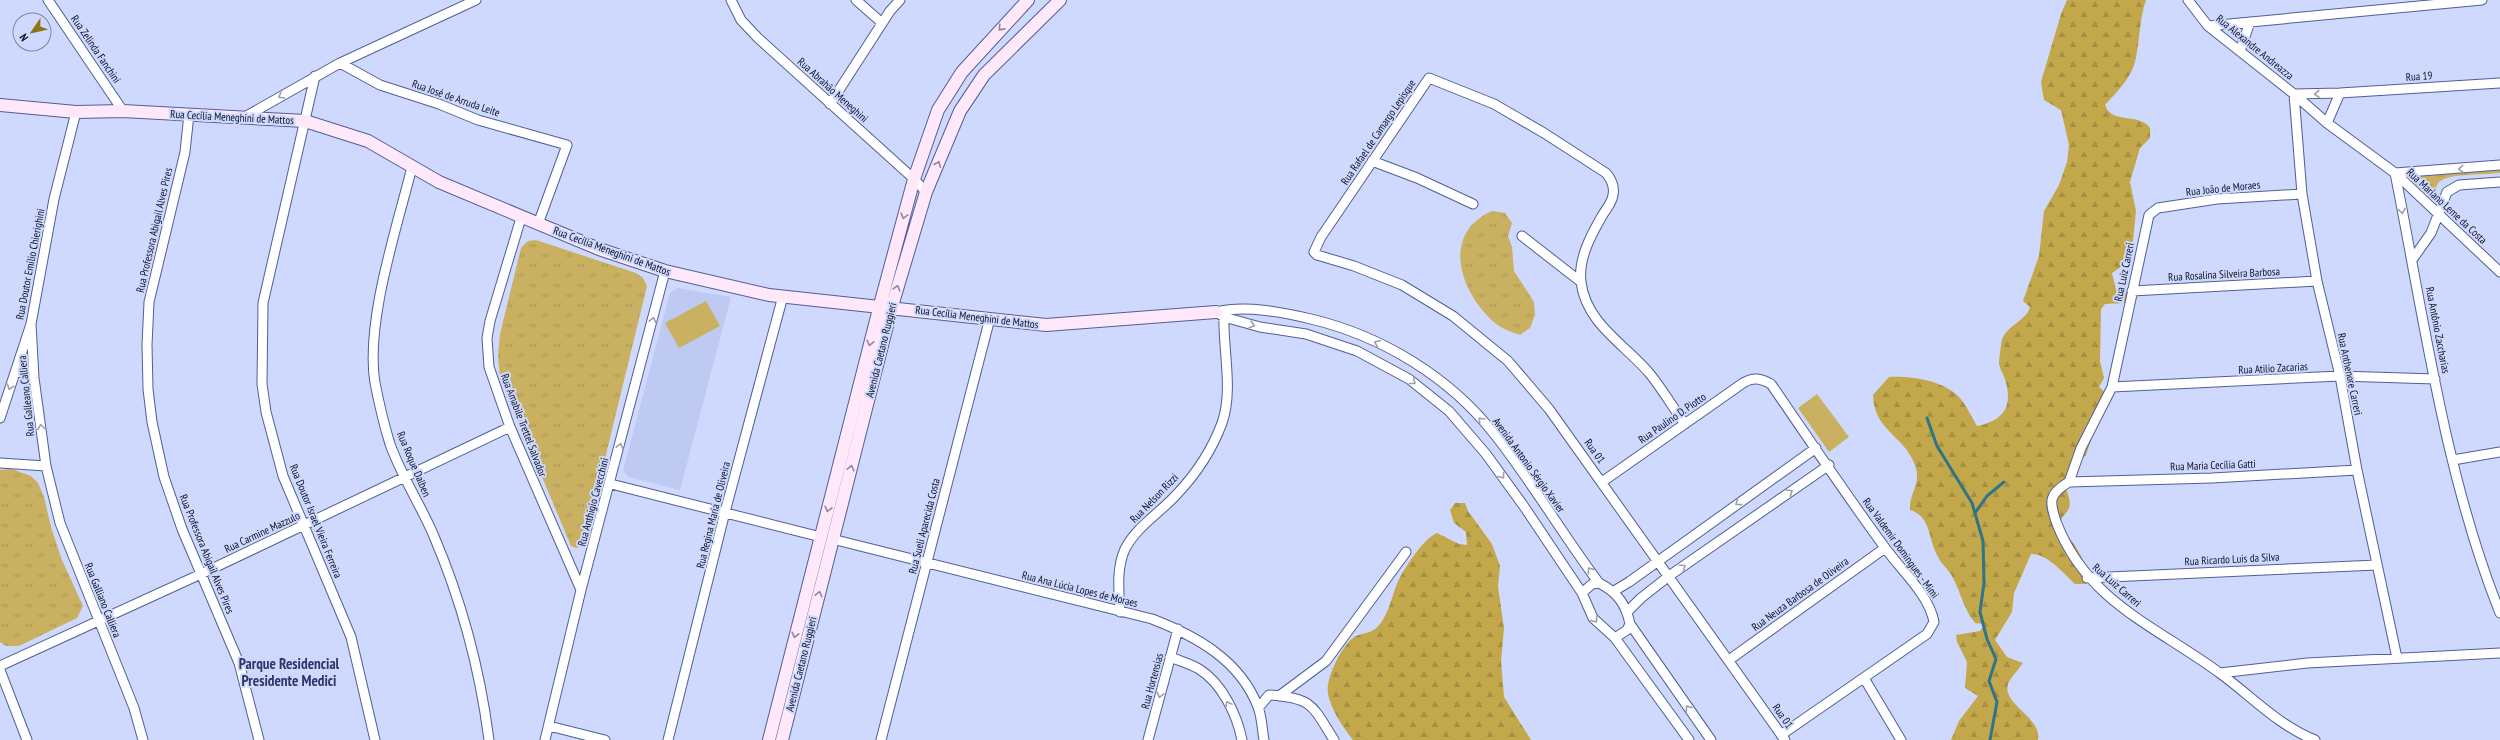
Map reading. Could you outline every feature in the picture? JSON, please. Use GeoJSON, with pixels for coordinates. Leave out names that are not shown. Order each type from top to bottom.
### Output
{"type":"FeatureCollection","features":[{"type":"Feature","properties":{"kind":"main road","name":"Avenida Caetano Ruggieri"},"geometry":{"type":"LineString","coordinates":[[782,740],[827,538],[886,306],[914,179],[938,110],[958,78],[1028,0]]}},
{"type":"Feature","properties":{"kind":"main road","name":"Avenida Caetano Ruggieri"},"geometry":{"type":"LineString","coordinates":[[886,306],[926,192],[960,112],[984,75],[1060,0]]}},
{"type":"Feature","properties":{"kind":"main road","name":"Rua Cecília Meneghini de Mattos"},"geometry":{"type":"LineString","coordinates":[[0,105],[76,112],[124,111],[305,121],[368,141],[439,182],[521,218],[599,249],[665,272],[734,288],[783,296],[886,306],[1046,325],[1221,313]]}},
{"type":"Feature","properties":{"kind":"main road","name":"Avenida Caetano Ruggieri"},"geometry":{"type":"LineString","coordinates":[[769,740],[827,538]]}},
{"type":"Feature","properties":{"kind":"street","name":"Rua Zelinda Fanchini"},"geometry":{"type":"LineString","coordinates":[[48,0],[124,111]]}},
{"type":"Feature","properties":{"kind":"street"},"geometry":{"type":"LineString","coordinates":[[243,118],[340,63],[476,0]]}},
{"type":"Feature","properties":{"kind":"street","name":"Rua Abrahão Meneghini"},"geometry":{"type":"LineString","coordinates":[[731,0],[742,20],[758,38],[914,179],[926,192]]}},
{"type":"Feature","properties":{"kind":"street"},"geometry":{"type":"LineString","coordinates":[[856,0],[882,23]]}},
{"type":"Feature","properties":{"kind":"street"},"geometry":{"type":"LineString","coordinates":[[830,104],[882,23],[900,0]]}},
{"type":"Feature","properties":{"kind":"street","name":"Rua Alexandre Andreazza"},"geometry":{"type":"LineString","coordinates":[[2188,0],[2208,26],[2294,94]]}},
{"type":"Feature","properties":{"kind":"street"},"geometry":{"type":"LineString","coordinates":[[2208,26],[2482,0]]}},
{"type":"Feature","properties":{"kind":"street"},"geometry":{"type":"LineString","coordinates":[[2240,51],[2250,22]]}},
{"type":"Feature","properties":{"kind":"street","name":"Rua José de Arruda Leite"},"geometry":{"type":"LineString","coordinates":[[340,63],[380,85],[440,104],[478,120],[567,145],[538,224]]}},
{"type":"Feature","properties":{"kind":"street","name":"Rua Doutor Israel Vieira Ferreira"},"geometry":{"type":"LineString","coordinates":[[315,76],[263,303],[261,343],[262,384],[273,441],[283,476],[351,637],[375,740]]}},
{"type":"Feature","properties":{"kind":"street","name":"Rua Rafael de Camargo Lepisque"},"geometry":{"type":"LineString","coordinates":[[1317,255],[1314,249],[1372,161],[1430,78],[1494,104],[1544,132],[1606,173],[1614,188],[1611,202],[1596,226],[1584,253],[1581,282],[1592,311],[1614,340],[1632,353],[1651,375],[1685,424]]}},
{"type":"Feature","properties":{"kind":"street","name":"Rua 19"},"geometry":{"type":"LineString","coordinates":[[2294,94],[2340,93],[2500,83]]}},
{"type":"Feature","properties":{"kind":"street"},"geometry":{"type":"LineString","coordinates":[[2326,123],[2340,93]]}},
{"type":"Feature","properties":{"kind":"street"},"geometry":{"type":"LineString","coordinates":[[2294,94],[2326,123],[2395,173],[2500,165]]}},
{"type":"Feature","properties":{"kind":"street","name":"Rua Anthenore Carreri"},"geometry":{"type":"LineString","coordinates":[[2294,94],[2302,194],[2317,281],[2340,376],[2357,470],[2397,658]]}},
{"type":"Feature","properties":{"kind":"street","name":"Rua Doutor Emílio Chierighini"},"geometry":{"type":"LineString","coordinates":[[0,418],[31,324],[54,199],[76,112]]}},
{"type":"Feature","properties":{"kind":"street","name":"Rua Professora Abigail Alves Pires"},"geometry":{"type":"LineString","coordinates":[[189,114],[185,152],[150,302],[147,345],[148,389],[158,454],[182,529],[239,663],[259,740]]}},
{"type":"Feature","properties":{"kind":"street"},"geometry":{"type":"LineString","coordinates":[[1372,161],[1417,178],[1473,204]]}},
{"type":"Feature","properties":{"kind":"street","name":"Rua Roque Dalben"},"geometry":{"type":"LineString","coordinates":[[412,167],[374,328],[375,382],[390,444],[433,534],[454,592],[473,657],[485,710],[489,740]]}},
{"type":"Feature","properties":{"kind":"street","name":"Rua Mariano Leme da Costa"},"geometry":{"type":"LineString","coordinates":[[2395,173],[2438,215],[2498,269]]}},
{"type":"Feature","properties":{"kind":"street","name":"Rua Antônio Zaccharias"},"geometry":{"type":"LineString","coordinates":[[2395,173],[2434,379],[2453,460],[2474,538],[2500,613]]}},
{"type":"Feature","properties":{"kind":"street"},"geometry":{"type":"LineString","coordinates":[[2412,260],[2427,240],[2444,197],[2453,188],[2460,185],[2500,182]]}},
{"type":"Feature","properties":{"kind":"street","name":"Rua João de Moraes"},"geometry":{"type":"LineString","coordinates":[[2149,215],[2158,208],[2216,199],[2302,194]]}},
{"type":"Feature","properties":{"kind":"street","name":"Rua Luiz Carreri"},"geometry":{"type":"LineString","coordinates":[[2149,215],[2112,387],[2082,448],[2070,482],[2057,488],[2052,496],[2052,509],[2064,542],[2087,578],[2149,627],[2220,673],[2281,721],[2315,740]]}},
{"type":"Feature","properties":{"kind":"street","name":"Rua Amabile Trettel Salvador"},"geometry":{"type":"LineString","coordinates":[[521,218],[487,338],[489,367],[510,427],[581,590]]}},
{"type":"Feature","properties":{"kind":"street"},"geometry":{"type":"LineString","coordinates":[[1522,236],[1581,282]]}},
{"type":"Feature","properties":{"kind":"street","name":"Rua 01"},"geometry":{"type":"LineString","coordinates":[[1317,255],[1354,266],[1402,285],[1453,316],[1508,361],[1549,409],[1729,660],[1783,738]]}},
{"type":"Feature","properties":{"kind":"street","name":"Rua Anthigio Cavecchini"},"geometry":{"type":"LineString","coordinates":[[545,740],[581,590],[611,484],[665,272]]}},
{"type":"Feature","properties":{"kind":"street","name":"Rua Rosalina Silveira Barbosa"},"geometry":{"type":"LineString","coordinates":[[2132,291],[2317,281]]}},
{"type":"Feature","properties":{"kind":"street","name":"Rua Regina Maria de Oliveira"},"geometry":{"type":"LineString","coordinates":[[668,740],[725,512],[783,296]]}},
{"type":"Feature","properties":{"kind":"street","name":"Avenida Antonio Sérgio Xavier"},"geometry":{"type":"LineString","coordinates":[[1221,313],[1281,312],[1329,324],[1388,347],[1442,381],[1494,434],[1599,583],[1614,590]]}},
{"type":"Feature","properties":{"kind":"street"},"geometry":{"type":"LineString","coordinates":[[1221,313],[1260,327],[1306,334],[1357,351],[1409,379],[1449,411],[1486,454],[1582,593],[1593,618],[1615,638],[1688,740]]}},
{"type":"Feature","properties":{"kind":"street","name":"Rua Nelson Rizzi"},"geometry":{"type":"LineString","coordinates":[[1120,612],[1118,576],[1125,549],[1140,528],[1177,494],[1208,455],[1223,422],[1228,381],[1221,313]]}},
{"type":"Feature","properties":{"kind":"street","name":"Rua Sueli Aparecida Costa"},"geometry":{"type":"LineString","coordinates":[[881,740],[990,318]]}},
{"type":"Feature","properties":{"kind":"street","name":"Rua Galleano Calliera"},"geometry":{"type":"LineString","coordinates":[[31,324],[34,378],[46,466]]}},
{"type":"Feature","properties":{"kind":"street"},"geometry":{"type":"LineString","coordinates":[[15,373],[26,371],[34,378]]}},
{"type":"Feature","properties":{"kind":"street","name":"Rua Atilio Zacarias"},"geometry":{"type":"LineString","coordinates":[[2112,387],[2340,376],[2434,379]]}},
{"type":"Feature","properties":{"kind":"street","name":"Rua Paulino D. Piotto"},"geometry":{"type":"LineString","coordinates":[[1602,482],[1743,383],[1758,378]]}},
{"type":"Feature","properties":{"kind":"street","name":"Rua Valdemir Domingues - Mimi"},"geometry":{"type":"LineString","coordinates":[[1758,378],[1771,384],[1829,465],[1885,548],[1929,606],[1934,622],[1927,634],[1864,678],[1783,738]]}},
{"type":"Feature","properties":{"kind":"street","name":"Rua Carmine Mazzulo"},"geometry":{"type":"LineString","coordinates":[[0,666],[202,574],[510,427]]}},
{"type":"Feature","properties":{"kind":"street"},"geometry":{"type":"LineString","coordinates":[[1711,740],[1630,624],[1627,612],[1614,590],[1658,561],[1816,448]]}},
{"type":"Feature","properties":{"kind":"street"},"geometry":{"type":"LineString","coordinates":[[2453,460],[2500,452]]}},
{"type":"Feature","properties":{"kind":"street"},"geometry":{"type":"LineString","coordinates":[[0,463],[46,466]]}},
{"type":"Feature","properties":{"kind":"street"},"geometry":{"type":"LineString","coordinates":[[1627,612],[1640,598],[1669,576],[1829,465]]}},
{"type":"Feature","properties":{"kind":"street","name":"Rua Galliano Calliera"},"geometry":{"type":"LineString","coordinates":[[46,466],[60,523],[98,622],[134,708],[143,740]]}},
{"type":"Feature","properties":{"kind":"street","name":"Rua Maria Cecília Gatti"},"geometry":{"type":"LineString","coordinates":[[2070,482],[2212,478],[2357,470]]}},
{"type":"Feature","properties":{"kind":"street","name":"Rua Ana Lúcia Lopes de Moraes"},"geometry":{"type":"LineString","coordinates":[[611,484],[1120,612],[1178,629],[1218,653],[1247,685],[1259,707],[1264,740]]}},
{"type":"Feature","properties":{"kind":"street","name":"Rua Neuza Barbosa de Oliveira"},"geometry":{"type":"LineString","coordinates":[[1729,660],[1885,548]]}},
{"type":"Feature","properties":{"kind":"street"},"geometry":{"type":"LineString","coordinates":[[1279,696],[1326,661],[1406,552]]}},
{"type":"Feature","properties":{"kind":"street","name":"Rua Ricardo Luis da Silva"},"geometry":{"type":"LineString","coordinates":[[2087,578],[2377,565]]}},
{"type":"Feature","properties":{"kind":"street"},"geometry":{"type":"LineString","coordinates":[[1582,593],[1592,584],[1599,583]]}},
{"type":"Feature","properties":{"kind":"street"},"geometry":{"type":"LineString","coordinates":[[1615,638],[1627,630],[1630,624]]}},
{"type":"Feature","properties":{"kind":"street","name":"Rua Hortensias"},"geometry":{"type":"LineString","coordinates":[[1148,740],[1178,629]]}},
{"type":"Feature","properties":{"kind":"street"},"geometry":{"type":"LineString","coordinates":[[2220,673],[2307,663],[2500,653]]}},
{"type":"Feature","properties":{"kind":"street"},"geometry":{"type":"LineString","coordinates":[[1170,657],[1200,669],[1215,683],[1229,702],[1242,740]]}},
{"type":"Feature","properties":{"kind":"street"},"geometry":{"type":"LineString","coordinates":[[0,670],[27,740]]}},
{"type":"Feature","properties":{"kind":"street"},"geometry":{"type":"LineString","coordinates":[[1864,678],[1901,740]]}},
{"type":"Feature","properties":{"kind":"street"},"geometry":{"type":"LineString","coordinates":[[1259,707],[1269,695],[1291,696],[1302,700],[1314,709],[1334,740]]}},
{"type":"Feature","properties":{"kind":"street"},"geometry":{"type":"LineString","coordinates":[[549,726],[605,740]]}},
{"type":"Feature","properties":{"kind":"shaded area"},"geometry":{"type":"Polygon","coordinates":[[[678,288],[731,297],[680,490],[629,477],[623,471],[670,293],[678,288]]]}},
{"type":"Feature","properties":{"kind":"green space"},"geometry":{"type":"Polygon","coordinates":[[[2067,0],[2146,0],[2142,15],[2137,54],[2133,68],[2123,85],[2105,105],[2108,111],[2113,115],[2139,120],[2150,128],[2150,138],[2140,148],[2130,182],[2136,211],[2133,241],[2124,265],[2112,273],[2116,290],[2131,293],[2133,297],[2124,303],[2105,304],[2101,309],[2100,361],[2104,378],[2099,387],[2109,396],[2097,423],[2086,455],[2067,474],[2063,482],[2070,503],[2068,510],[2061,519],[2059,526],[2078,550],[2090,579],[2086,584],[2075,584],[2049,561],[2043,557],[2031,554],[2014,593],[2012,612],[1995,640],[2007,657],[2023,663],[2009,681],[2008,691],[2016,705],[2034,724],[2038,732],[2038,740],[1951,740],[1959,721],[1978,696],[1965,688],[1967,662],[1957,642],[1956,635],[1980,631],[1985,624],[1975,623],[1971,618],[1953,578],[1937,555],[1925,522],[1917,513],[1910,510],[1911,498],[1917,478],[1915,465],[1904,446],[1878,417],[1873,395],[1889,377],[1916,378],[1934,382],[1950,390],[1960,398],[1977,426],[1994,420],[2000,416],[2007,404],[2008,397],[2005,379],[1999,364],[2002,340],[2004,335],[2025,316],[2030,307],[2023,301],[2039,256],[2044,211],[2059,185],[2067,162],[2069,145],[2061,110],[2044,100],[2041,82],[2061,14],[2067,0]]]}},
{"type":"Feature","properties":{"kind":"green space"},"geometry":{"type":"Polygon","coordinates":[[[2500,169],[2500,173],[2459,176],[2444,179],[2437,185],[2437,197],[2430,202],[2406,182],[2416,176],[2500,169]]]}},
{"type":"Feature","properties":{"kind":"green space"},"geometry":{"type":"Polygon","coordinates":[[[1492,211],[1505,213],[1512,223],[1508,236],[1512,247],[1514,271],[1534,302],[1535,315],[1530,328],[1520,335],[1498,325],[1483,311],[1472,296],[1465,280],[1461,264],[1461,249],[1466,234],[1476,221],[1492,211]]]}},
{"type":"Feature","properties":{"kind":"green space"},"geometry":{"type":"Polygon","coordinates":[[[536,240],[636,273],[643,278],[647,286],[584,545],[576,548],[571,546],[500,377],[498,356],[500,334],[521,248],[528,241],[536,240]]]}},
{"type":"Feature","properties":{"kind":"green space"},"geometry":{"type":"Polygon","coordinates":[[[706,301],[720,326],[679,348],[665,323],[706,301]]]}},
{"type":"Feature","properties":{"kind":"green space"},"geometry":{"type":"Polygon","coordinates":[[[1817,394],[1849,437],[1829,452],[1798,408],[1817,394]]]}},
{"type":"Feature","properties":{"kind":"green space"},"geometry":{"type":"Polygon","coordinates":[[[12,469],[31,476],[38,483],[44,497],[51,527],[62,560],[83,606],[77,618],[19,646],[6,646],[0,642],[0,470],[12,469]]]}},
{"type":"Feature","properties":{"kind":"green space"},"geometry":{"type":"Polygon","coordinates":[[[1455,503],[1465,503],[1468,511],[1492,544],[1500,566],[1498,587],[1504,628],[1501,661],[1504,697],[1531,740],[1353,740],[1344,728],[1329,699],[1328,685],[1334,665],[1346,645],[1351,640],[1356,636],[1372,631],[1380,624],[1386,614],[1399,579],[1421,546],[1427,540],[1437,533],[1459,544],[1467,545],[1466,532],[1454,523],[1450,510],[1455,503]]]}},
{"type":"Feature","properties":{"kind":"waterway"},"geometry":{"type":"LineString","coordinates":[[1927,418],[1937,446],[1972,503],[1983,541],[1984,583],[1980,612],[1987,639],[1996,659],[1989,681],[1997,702],[1990,740]]}},
{"type":"Feature","properties":{"kind":"waterway"},"geometry":{"type":"LineString","coordinates":[[1975,513],[1987,496],[2004,482]]}},
{"type":"Feature","properties":{"kind":"district","name":"Parque Residencial Presidente Medici"},"geometry":{"type":"Point","coordinates":[289,672]}}]}
